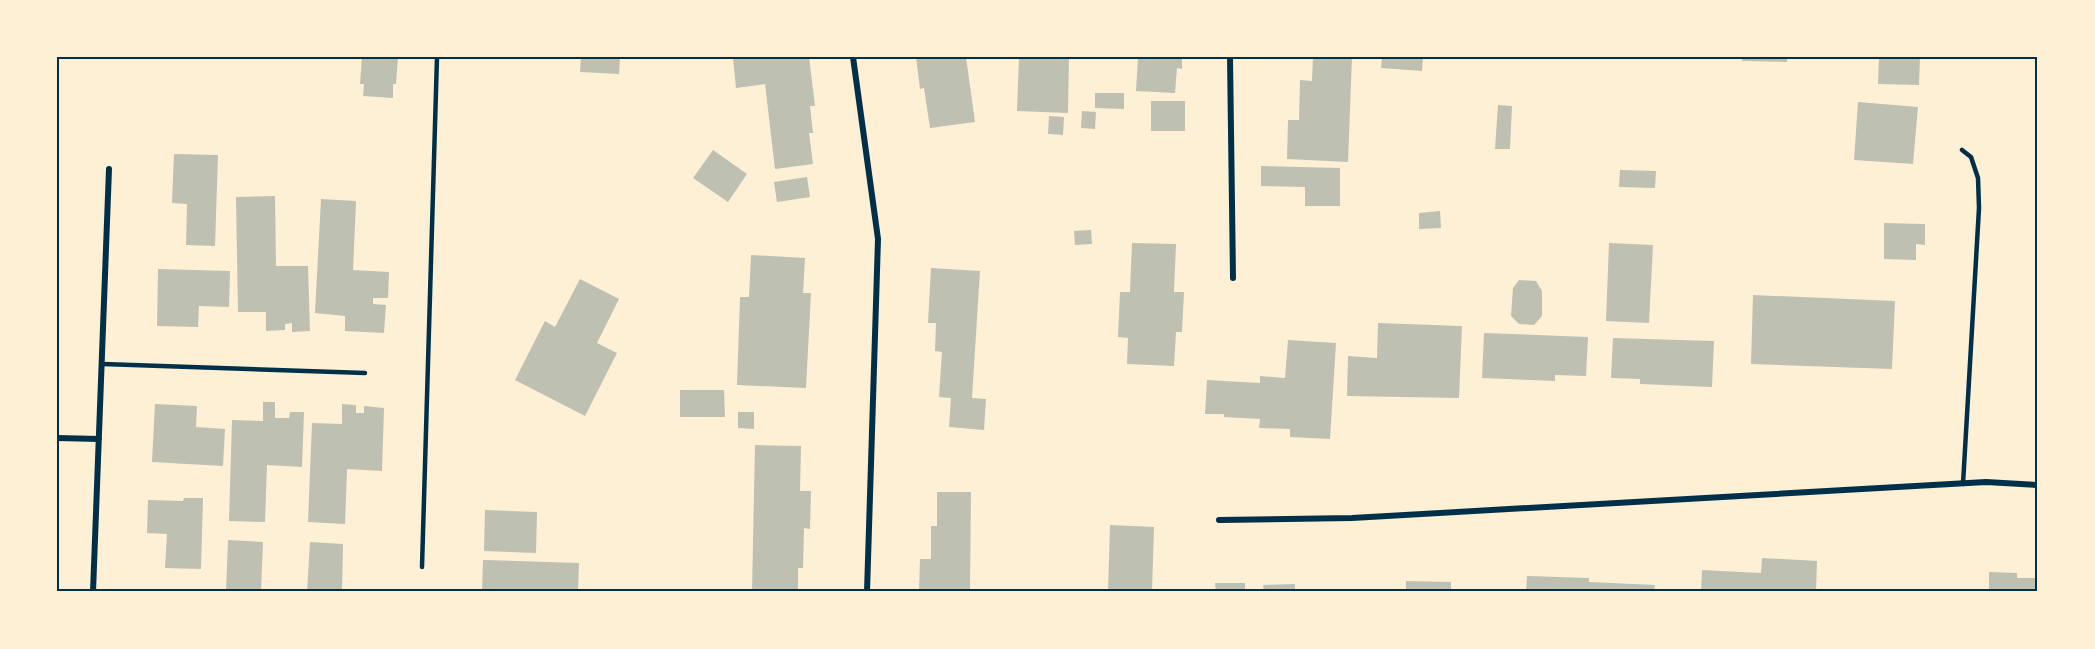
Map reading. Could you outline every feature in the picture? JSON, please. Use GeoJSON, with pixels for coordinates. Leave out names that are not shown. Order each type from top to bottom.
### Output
{"type":"FeatureCollection","features":[{"type":"Feature","properties":{"kind":"street"},"geometry":{"type":"LineString","coordinates":[[853,57],[878,239],[867,592]]}},
{"type":"Feature","properties":{"kind":"street"},"geometry":{"type":"LineString","coordinates":[[1230,57],[1233,278]]}},
{"type":"Feature","properties":{"kind":"street"},"geometry":{"type":"LineString","coordinates":[[93,592],[109,169]]}},
{"type":"Feature","properties":{"kind":"street"},"geometry":{"type":"LineString","coordinates":[[57,438],[99,439]]}},
{"type":"Feature","properties":{"kind":"street"},"geometry":{"type":"LineString","coordinates":[[1219,520],[1352,518],[1986,482],[2038,485]]}},
{"type":"Feature","properties":{"kind":"lane"},"geometry":{"type":"LineString","coordinates":[[422,567],[437,57]]}},
{"type":"Feature","properties":{"kind":"lane"},"geometry":{"type":"LineString","coordinates":[[1962,150],[1971,157],[1977,178],[1979,208],[1963,484]]}},
{"type":"Feature","properties":{"kind":"lane"},"geometry":{"type":"LineString","coordinates":[[103,364],[365,373]]}},
{"type":"Feature","properties":{"kind":"building"},"geometry":{"type":"Polygon","coordinates":[[[362,57],[398,57],[393,98],[363,96],[364,84],[360,84],[362,57]]]}},
{"type":"Feature","properties":{"kind":"building"},"geometry":{"type":"Polygon","coordinates":[[[581,57],[620,57],[619,74],[580,72],[581,57]]]}},
{"type":"Feature","properties":{"kind":"building"},"geometry":{"type":"Polygon","coordinates":[[[809,57],[815,106],[810,106],[813,133],[809,133],[813,164],[775,169],[765,84],[736,88],[733,58],[809,57]]]}},
{"type":"Feature","properties":{"kind":"building"},"geometry":{"type":"Polygon","coordinates":[[[916,57],[966,57],[975,122],[930,128],[924,88],[920,89],[916,57]]]}},
{"type":"Feature","properties":{"kind":"building"},"geometry":{"type":"Polygon","coordinates":[[[1019,57],[1069,57],[1068,113],[1017,111],[1019,57]]]}},
{"type":"Feature","properties":{"kind":"building"},"geometry":{"type":"Polygon","coordinates":[[[1138,57],[1182,57],[1182,69],[1177,68],[1175,93],[1136,91],[1138,57]]]}},
{"type":"Feature","properties":{"kind":"building"},"geometry":{"type":"Polygon","coordinates":[[[1313,57],[1352,57],[1348,162],[1287,159],[1288,120],[1299,120],[1300,80],[1312,81],[1313,57]]]}},
{"type":"Feature","properties":{"kind":"building"},"geometry":{"type":"Polygon","coordinates":[[[1382,57],[1423,57],[1422,71],[1381,68],[1382,57]]]}},
{"type":"Feature","properties":{"kind":"building"},"geometry":{"type":"Polygon","coordinates":[[[1743,57],[1787,57],[1787,62],[1742,61],[1743,57]]]}},
{"type":"Feature","properties":{"kind":"building"},"geometry":{"type":"Polygon","coordinates":[[[1879,57],[1920,57],[1919,85],[1878,84],[1879,57]]]}},
{"type":"Feature","properties":{"kind":"building"},"geometry":{"type":"Polygon","coordinates":[[[1095,93],[1124,93],[1124,109],[1095,108],[1095,93]]]}},
{"type":"Feature","properties":{"kind":"building"},"geometry":{"type":"Polygon","coordinates":[[[1151,101],[1185,101],[1185,131],[1151,131],[1151,101]]]}},
{"type":"Feature","properties":{"kind":"building"},"geometry":{"type":"Polygon","coordinates":[[[1858,102],[1918,107],[1913,164],[1854,160],[1858,102]]]}},
{"type":"Feature","properties":{"kind":"building"},"geometry":{"type":"Polygon","coordinates":[[[1498,105],[1512,106],[1510,149],[1495,149],[1498,105]]]}},
{"type":"Feature","properties":{"kind":"building"},"geometry":{"type":"Polygon","coordinates":[[[1082,111],[1096,112],[1095,129],[1081,128],[1082,111]]]}},
{"type":"Feature","properties":{"kind":"building"},"geometry":{"type":"Polygon","coordinates":[[[1049,116],[1064,117],[1063,135],[1048,134],[1049,116]]]}},
{"type":"Feature","properties":{"kind":"building"},"geometry":{"type":"Polygon","coordinates":[[[713,150],[747,174],[728,202],[693,178],[713,150]]]}},
{"type":"Feature","properties":{"kind":"building"},"geometry":{"type":"Polygon","coordinates":[[[174,154],[218,155],[215,246],[186,245],[187,204],[172,203],[174,154]]]}},
{"type":"Feature","properties":{"kind":"building"},"geometry":{"type":"Polygon","coordinates":[[[1261,166],[1340,168],[1340,206],[1305,206],[1305,187],[1261,186],[1261,166]]]}},
{"type":"Feature","properties":{"kind":"building"},"geometry":{"type":"Polygon","coordinates":[[[1620,170],[1656,171],[1655,188],[1619,187],[1620,170]]]}},
{"type":"Feature","properties":{"kind":"building"},"geometry":{"type":"Polygon","coordinates":[[[807,177],[810,197],[777,202],[774,182],[807,177]]]}},
{"type":"Feature","properties":{"kind":"building"},"geometry":{"type":"Polygon","coordinates":[[[275,196],[276,266],[308,266],[310,331],[292,332],[292,323],[285,324],[285,330],[266,331],[266,312],[238,312],[236,197],[275,196]]]}},
{"type":"Feature","properties":{"kind":"building"},"geometry":{"type":"Polygon","coordinates":[[[321,199],[356,201],[353,270],[389,272],[388,298],[373,298],[373,304],[386,305],[384,333],[345,331],[345,316],[315,313],[321,199]]]}},
{"type":"Feature","properties":{"kind":"building"},"geometry":{"type":"Polygon","coordinates":[[[1440,211],[1441,228],[1419,229],[1419,213],[1440,211]]]}},
{"type":"Feature","properties":{"kind":"building"},"geometry":{"type":"Polygon","coordinates":[[[1884,223],[1925,224],[1925,245],[1916,244],[1916,260],[1884,259],[1884,223]]]}},
{"type":"Feature","properties":{"kind":"building"},"geometry":{"type":"Polygon","coordinates":[[[1091,230],[1092,244],[1075,245],[1074,231],[1091,230]]]}},
{"type":"Feature","properties":{"kind":"building"},"geometry":{"type":"Polygon","coordinates":[[[1132,243],[1176,244],[1174,292],[1184,292],[1182,332],[1176,332],[1174,366],[1127,364],[1128,338],[1118,337],[1120,292],[1130,292],[1132,243]]]}},
{"type":"Feature","properties":{"kind":"building"},"geometry":{"type":"Polygon","coordinates":[[[1609,243],[1653,245],[1649,323],[1606,321],[1609,243]]]}},
{"type":"Feature","properties":{"kind":"building"},"geometry":{"type":"Polygon","coordinates":[[[751,255],[805,258],[803,293],[811,293],[806,388],[737,385],[740,297],[749,297],[751,255]]]}},
{"type":"Feature","properties":{"kind":"building"},"geometry":{"type":"Polygon","coordinates":[[[931,268],[980,271],[972,398],[986,399],[984,430],[949,427],[951,398],[939,397],[942,352],[935,351],[936,323],[928,323],[931,268]]]}},
{"type":"Feature","properties":{"kind":"building"},"geometry":{"type":"Polygon","coordinates":[[[158,269],[230,271],[229,307],[199,306],[198,327],[157,326],[158,269]]]}},
{"type":"Feature","properties":{"kind":"building"},"geometry":{"type":"Polygon","coordinates":[[[580,279],[619,299],[597,343],[617,353],[585,416],[515,380],[545,321],[555,327],[580,279]]]}},
{"type":"Feature","properties":{"kind":"building"},"geometry":{"type":"Polygon","coordinates":[[[1519,280],[1536,281],[1542,291],[1542,316],[1534,325],[1519,324],[1511,316],[1513,288],[1519,280]]]}},
{"type":"Feature","properties":{"kind":"building"},"geometry":{"type":"Polygon","coordinates":[[[1753,295],[1895,301],[1892,369],[1751,364],[1753,295]]]}},
{"type":"Feature","properties":{"kind":"building"},"geometry":{"type":"Polygon","coordinates":[[[1378,323],[1462,326],[1459,398],[1347,396],[1348,356],[1377,358],[1378,323]]]}},
{"type":"Feature","properties":{"kind":"building"},"geometry":{"type":"Polygon","coordinates":[[[1484,333],[1588,337],[1586,376],[1555,375],[1555,381],[1482,378],[1484,333]]]}},
{"type":"Feature","properties":{"kind":"building"},"geometry":{"type":"Polygon","coordinates":[[[1613,338],[1714,341],[1712,387],[1640,384],[1640,379],[1611,378],[1613,338]]]}},
{"type":"Feature","properties":{"kind":"building"},"geometry":{"type":"Polygon","coordinates":[[[1288,340],[1336,343],[1330,439],[1290,437],[1290,429],[1259,428],[1260,419],[1205,414],[1207,380],[1260,383],[1260,376],[1285,378],[1288,340]]]}},
{"type":"Feature","properties":{"kind":"building"},"geometry":{"type":"Polygon","coordinates":[[[680,390],[724,390],[725,417],[680,417],[680,390]]]}},
{"type":"Feature","properties":{"kind":"building"},"geometry":{"type":"Polygon","coordinates":[[[263,402],[275,402],[275,418],[289,418],[290,412],[304,412],[302,467],[267,465],[265,522],[229,521],[232,420],[263,421],[263,402]]]}},
{"type":"Feature","properties":{"kind":"building"},"geometry":{"type":"Polygon","coordinates":[[[155,404],[197,406],[196,427],[225,429],[223,466],[152,462],[155,404]]]}},
{"type":"Feature","properties":{"kind":"building"},"geometry":{"type":"Polygon","coordinates":[[[342,404],[356,405],[356,413],[364,413],[364,406],[384,408],[382,471],[347,469],[345,524],[308,522],[312,423],[342,424],[342,404]]]}},
{"type":"Feature","properties":{"kind":"building"},"geometry":{"type":"Polygon","coordinates":[[[738,412],[754,412],[754,429],[738,428],[738,412]]]}},
{"type":"Feature","properties":{"kind":"building"},"geometry":{"type":"Polygon","coordinates":[[[755,445],[801,446],[800,491],[811,491],[810,529],[804,528],[803,568],[798,568],[798,592],[752,592],[755,445]]]}},
{"type":"Feature","properties":{"kind":"building"},"geometry":{"type":"Polygon","coordinates":[[[937,492],[971,492],[970,592],[919,592],[920,559],[931,559],[931,526],[937,526],[937,492]]]}},
{"type":"Feature","properties":{"kind":"building"},"geometry":{"type":"Polygon","coordinates":[[[184,498],[203,498],[201,569],[165,568],[167,534],[147,533],[148,500],[183,501],[184,498]]]}},
{"type":"Feature","properties":{"kind":"building"},"geometry":{"type":"Polygon","coordinates":[[[485,510],[537,512],[536,553],[484,551],[485,510]]]}},
{"type":"Feature","properties":{"kind":"building"},"geometry":{"type":"Polygon","coordinates":[[[1110,525],[1154,527],[1152,592],[1108,592],[1110,525]]]}},
{"type":"Feature","properties":{"kind":"building"},"geometry":{"type":"Polygon","coordinates":[[[228,540],[263,542],[261,592],[226,592],[228,540]]]}},
{"type":"Feature","properties":{"kind":"building"},"geometry":{"type":"Polygon","coordinates":[[[310,542],[343,544],[342,592],[307,592],[310,542]]]}},
{"type":"Feature","properties":{"kind":"building"},"geometry":{"type":"Polygon","coordinates":[[[1762,558],[1817,561],[1816,592],[1701,592],[1702,570],[1761,573],[1762,558]]]}},
{"type":"Feature","properties":{"kind":"building"},"geometry":{"type":"Polygon","coordinates":[[[483,560],[579,563],[578,592],[482,592],[483,560]]]}},
{"type":"Feature","properties":{"kind":"building"},"geometry":{"type":"Polygon","coordinates":[[[1989,572],[2017,573],[2017,578],[2038,578],[2038,592],[1989,592],[1989,572]]]}},
{"type":"Feature","properties":{"kind":"building"},"geometry":{"type":"Polygon","coordinates":[[[1527,576],[1589,578],[1589,582],[1655,585],[1654,592],[1526,592],[1527,576]]]}},
{"type":"Feature","properties":{"kind":"building"},"geometry":{"type":"Polygon","coordinates":[[[1406,581],[1451,582],[1451,592],[1406,592],[1406,581]]]}},
{"type":"Feature","properties":{"kind":"building"},"geometry":{"type":"Polygon","coordinates":[[[1215,583],[1245,583],[1245,592],[1216,592],[1215,583]]]}},
{"type":"Feature","properties":{"kind":"building"},"geometry":{"type":"Polygon","coordinates":[[[1295,584],[1295,592],[1264,592],[1263,585],[1295,584]]]}}]}
